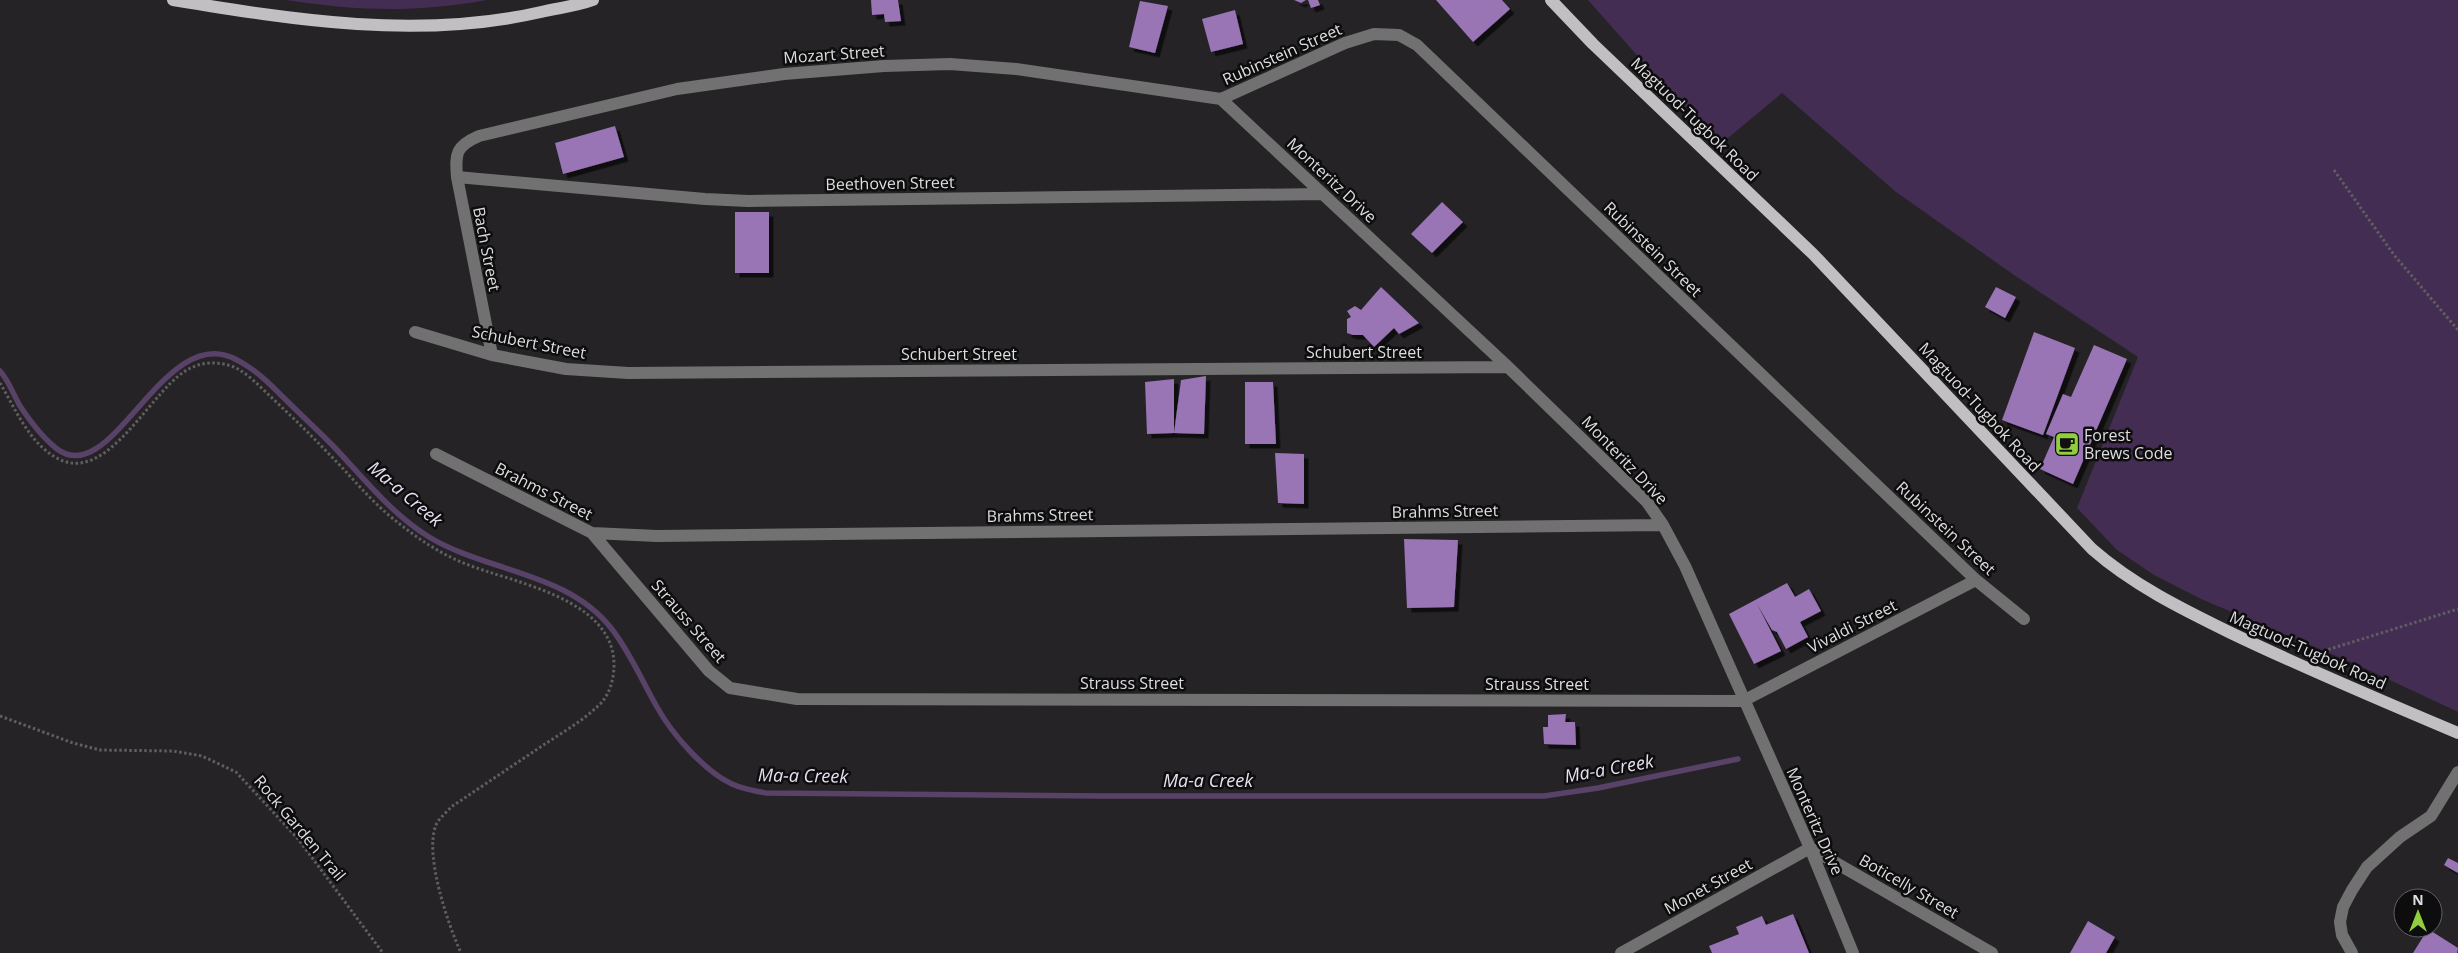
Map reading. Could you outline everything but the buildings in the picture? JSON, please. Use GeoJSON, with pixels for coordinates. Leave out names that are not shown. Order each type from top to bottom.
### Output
{"type":"FeatureCollection","features":[{"type":"Feature","properties":{"kind":"main road"},"geometry":{"type":"LineString","coordinates":[[173,0],[332,24],[393,27],[459,24],[522,16],[593,0]]}},
{"type":"Feature","properties":{"kind":"main road","name":"Magtuod-Tugbok Road"},"geometry":{"type":"LineString","coordinates":[[1551,0],[1593,44],[1812,254],[2092,549],[2118,572],[2150,591],[2290,662],[2458,733]]}},
{"type":"Feature","properties":{"kind":"street","name":"Rubinstein Street"},"geometry":{"type":"LineString","coordinates":[[1221,99],[1345,43],[1374,34],[1399,35],[1417,45],[1976,580],[2024,619]]}},
{"type":"Feature","properties":{"kind":"street","name":"Mozart Street"},"geometry":{"type":"LineString","coordinates":[[458,149],[465,142],[479,136],[677,89],[784,74],[884,66],[950,64],[1016,69],[1221,99]]}},
{"type":"Feature","properties":{"kind":"street","name":"Monteritz Drive"},"geometry":{"type":"LineString","coordinates":[[1221,99],[1508,367],[1647,502],[1663,525],[1685,566],[1810,848],[1853,953]]}},
{"type":"Feature","properties":{"kind":"street","name":"Bach Street"},"geometry":{"type":"LineString","coordinates":[[458,149],[456,160],[457,178],[492,355]]}},
{"type":"Feature","properties":{"kind":"street","name":"Beethoven Street"},"geometry":{"type":"LineString","coordinates":[[457,178],[748,201],[1324,194]]}},
{"type":"Feature","properties":{"kind":"street","name":"Schubert Street"},"geometry":{"type":"LineString","coordinates":[[415,332],[492,355],[566,369],[628,373],[1508,367]]}},
{"type":"Feature","properties":{"kind":"street","name":"Brahms Street"},"geometry":{"type":"LineString","coordinates":[[436,454],[592,533],[658,536],[1663,525]]}},
{"type":"Feature","properties":{"kind":"street","name":"Strauss Street"},"geometry":{"type":"LineString","coordinates":[[592,533],[709,671],[730,688],[761,694],[797,699],[1743,700]]}},
{"type":"Feature","properties":{"kind":"street","name":"Vivaldi Street"},"geometry":{"type":"LineString","coordinates":[[1743,700],[1976,580]]}},
{"type":"Feature","properties":{"kind":"street"},"geometry":{"type":"LineString","coordinates":[[2352,953],[2342,935],[2340,922],[2343,907],[2352,890],[2367,867],[2400,837],[2431,816],[2458,772]]}},
{"type":"Feature","properties":{"kind":"street","name":"Monet Street"},"geometry":{"type":"LineString","coordinates":[[1626,952],[1810,848]]}},
{"type":"Feature","properties":{"kind":"street","name":"Boticelly Street"},"geometry":{"type":"LineString","coordinates":[[1810,848],[1992,953]]}},
{"type":"Feature","properties":{"kind":"path"},"geometry":{"type":"LineString","coordinates":[[2334,170],[2394,255],[2458,330]]}},
{"type":"Feature","properties":{"kind":"path"},"geometry":{"type":"LineString","coordinates":[[0,383],[13,410],[35,439],[54,457],[73,464],[94,458],[120,441],[170,384],[191,367],[212,362],[232,366],[249,377],[273,399],[389,516],[425,544],[465,564],[558,595],[585,612],[604,632],[614,654],[614,680],[599,705],[451,807],[436,824],[432,849],[454,939],[461,953]]}},
{"type":"Feature","properties":{"kind":"path"},"geometry":{"type":"LineString","coordinates":[[2290,662],[2458,609]]}},
{"type":"Feature","properties":{"kind":"path","name":"Rock Garden Trail"},"geometry":{"type":"LineString","coordinates":[[0,716],[73,743],[100,750],[173,751],[202,756],[236,772],[298,839],[382,953]]}},
{"type":"Feature","properties":{"kind":"shaded area"},"geometry":{"type":"Polygon","coordinates":[[[286,0],[487,0],[436,7],[387,9],[312,4],[286,0]]]}},
{"type":"Feature","properties":{"kind":"shaded area"},"geometry":{"type":"Polygon","coordinates":[[[1588,0],[2458,0],[2458,712],[2360,666],[2201,599],[2154,575],[2117,550],[2077,508],[2138,357],[2014,275],[1896,192],[1782,93],[1722,143],[1658,79],[1588,0]]]}},
{"type":"Feature","properties":{"kind":"waterway","name":"Ma-a Creek"},"geometry":{"type":"LineString","coordinates":[[0,371],[20,406],[42,435],[57,449],[78,456],[98,447],[119,428],[163,381],[186,363],[211,354],[237,360],[271,385],[380,496],[416,528],[452,549],[549,584],[572,595],[593,609],[618,637],[663,718],[680,740],[700,761],[721,778],[736,786],[753,791],[766,793],[1102,796],[1544,796],[1598,788],[1738,759]]}},
{"type":"Feature","properties":{"kind":"place","name":"Forest Brews Code"},"geometry":{"type":"Point","coordinates":[2067,444]}}]}
